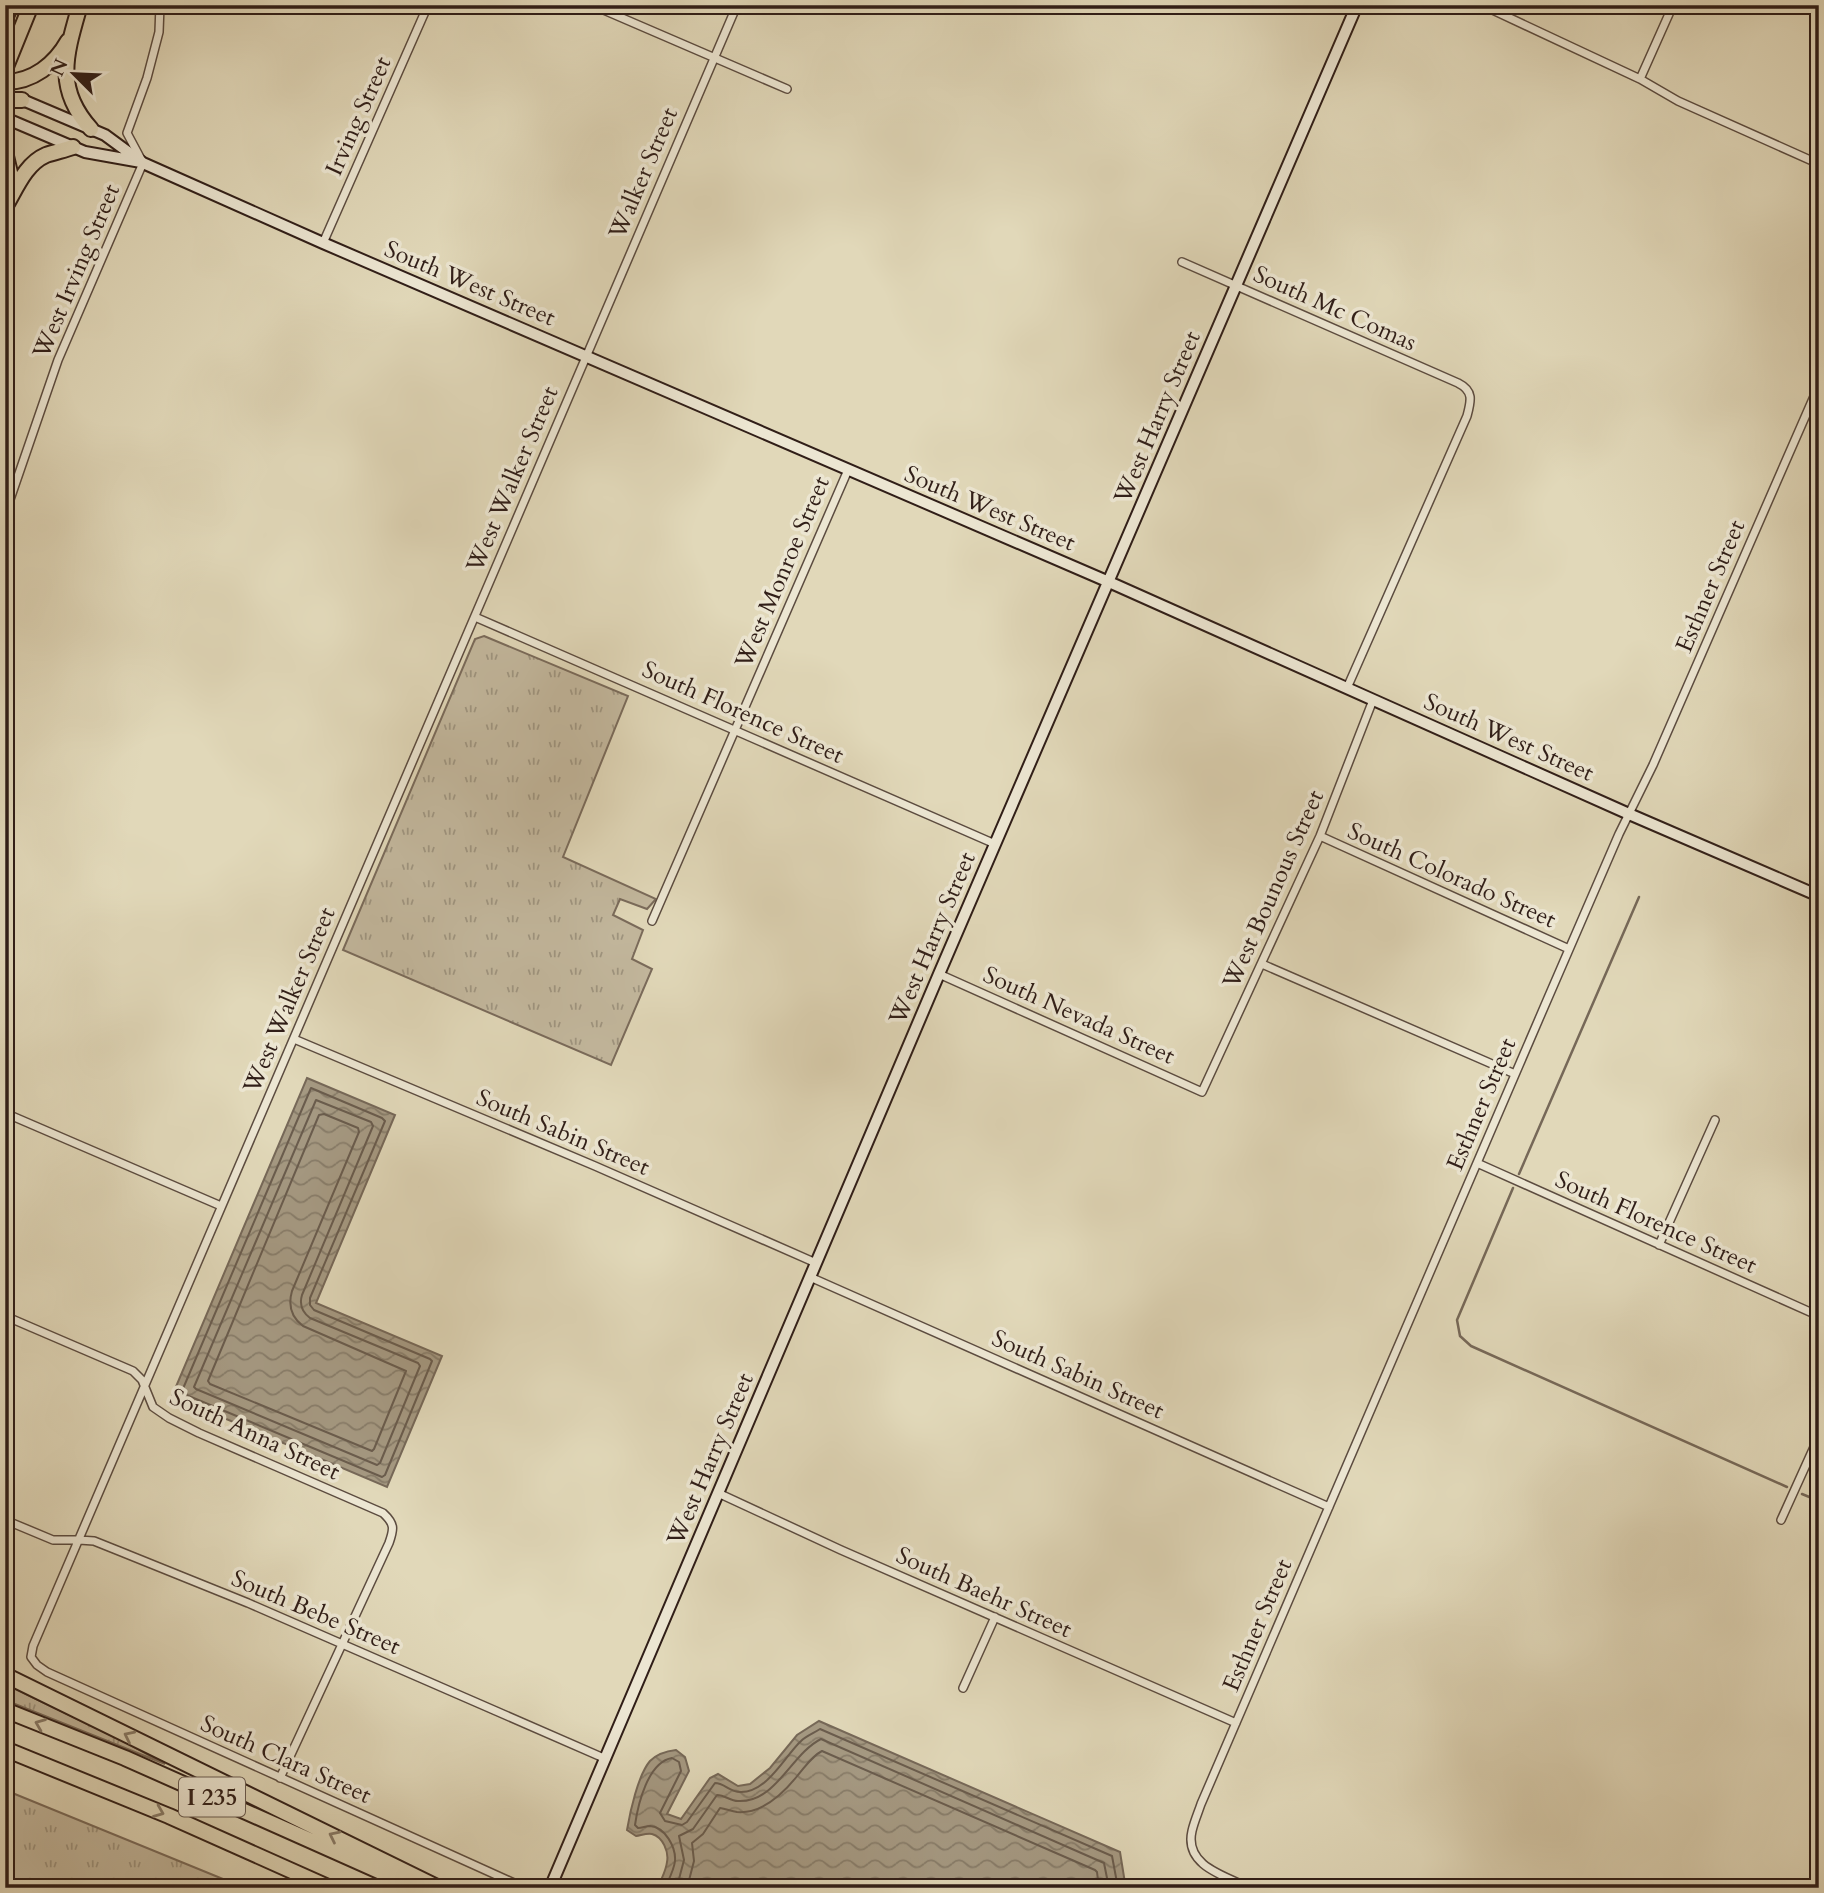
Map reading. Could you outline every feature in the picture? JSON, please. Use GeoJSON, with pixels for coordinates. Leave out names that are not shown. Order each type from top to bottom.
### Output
{"type":"FeatureCollection","features":[{"type":"Feature","properties":{"kind":"highway"},"geometry":{"type":"LineString","coordinates":[[5,19],[11,5]]}},
{"type":"Feature","properties":{"kind":"highway"},"geometry":{"type":"LineString","coordinates":[[5,69],[31,5]]}},
{"type":"Feature","properties":{"kind":"highway"},"geometry":{"type":"LineString","coordinates":[[5,91],[53,62],[61,54],[80,5]]}},
{"type":"Feature","properties":{"kind":"highway"},"geometry":{"type":"LineString","coordinates":[[71,34],[66,82],[73,106],[91,129]]}},
{"type":"Feature","properties":{"kind":"highway"},"geometry":{"type":"LineString","coordinates":[[5,82],[26,79]]}},
{"type":"Feature","properties":{"kind":"highway"},"geometry":{"type":"LineString","coordinates":[[5,100],[22,100]]}},
{"type":"Feature","properties":{"kind":"highway"},"geometry":{"type":"LineString","coordinates":[[5,208],[25,173],[34,163],[45,156],[73,147]]}},
{"type":"Feature","properties":{"kind":"highway"},"geometry":{"type":"LineString","coordinates":[[5,152],[10,177],[5,200]]}},
{"type":"Feature","properties":{"kind":"highway"},"geometry":{"type":"LineString","coordinates":[[5,1675],[439,1888]]}},
{"type":"Feature","properties":{"kind":"highway","name":"I 235"},"geometry":{"type":"LineString","coordinates":[[5,1710],[125,1758],[417,1888]]}},
{"type":"Feature","properties":{"kind":"highway","name":"I 235"},"geometry":{"type":"LineString","coordinates":[[5,1749],[169,1816],[330,1888]]}},
{"type":"Feature","properties":{"kind":"main road","name":"West Harry Street"},"geometry":{"type":"LineString","coordinates":[[550,1888],[995,844],[1357,5]]}},
{"type":"Feature","properties":{"kind":"main road","name":"South West Street"},"geometry":{"type":"LineString","coordinates":[[5,91],[105,135],[144,163],[323,243],[1109,582],[1819,896]]}},
{"type":"Feature","properties":{"kind":"main road","name":"South West Street"},"geometry":{"type":"LineString","coordinates":[[5,118],[85,152],[144,163]]}},
{"type":"Feature","properties":{"kind":"street"},"geometry":{"type":"LineString","coordinates":[[144,163],[127,132],[159,32],[160,5]]}},
{"type":"Feature","properties":{"kind":"street","name":"Irving Street"},"geometry":{"type":"LineString","coordinates":[[323,243],[428,5]]}},
{"type":"Feature","properties":{"kind":"street"},"geometry":{"type":"LineString","coordinates":[[592,5],[787,89]]}},
{"type":"Feature","properties":{"kind":"street","name":"Walker Street"},"geometry":{"type":"LineString","coordinates":[[585,355],[737,5]]}},
{"type":"Feature","properties":{"kind":"street"},"geometry":{"type":"LineString","coordinates":[[1482,5],[1640,79],[1678,101],[1819,164]]}},
{"type":"Feature","properties":{"kind":"street"},"geometry":{"type":"LineString","coordinates":[[1640,79],[1673,5]]}},
{"type":"Feature","properties":{"kind":"street","name":"West Irving Street"},"geometry":{"type":"LineString","coordinates":[[5,514],[58,360],[144,163]]}},
{"type":"Feature","properties":{"kind":"street","name":"South Mc Comas"},"geometry":{"type":"LineString","coordinates":[[1182,262],[1458,383],[1466,387],[1471,399],[1467,416],[1347,688]]}},
{"type":"Feature","properties":{"kind":"street","name":"West Walker Street"},"geometry":{"type":"LineString","coordinates":[[34,1660],[33,1646],[585,355]]}},
{"type":"Feature","properties":{"kind":"street","name":"Esthner Street"},"geometry":{"type":"LineString","coordinates":[[1250,1888],[1200,1863],[1193,1852],[1192,1830],[1201,1804],[1569,949],[1653,765],[1819,384]]}},
{"type":"Feature","properties":{"kind":"street","name":"West Monroe Street"},"geometry":{"type":"LineString","coordinates":[[652,921],[848,470]]}},
{"type":"Feature","properties":{"kind":"street","name":"South Florence Street"},"geometry":{"type":"LineString","coordinates":[[475,617],[995,844]]}},
{"type":"Feature","properties":{"kind":"street","name":"West Bounous Street"},"geometry":{"type":"LineString","coordinates":[[1202,1092],[1320,836],[1373,700]]}},
{"type":"Feature","properties":{"kind":"street","name":"South Colorado Street"},"geometry":{"type":"LineString","coordinates":[[1320,836],[1569,949]]}},
{"type":"Feature","properties":{"kind":"street"},"geometry":{"type":"LineString","coordinates":[[1262,964],[1515,1074]]}},
{"type":"Feature","properties":{"kind":"street","name":"South Nevada Street"},"geometry":{"type":"LineString","coordinates":[[940,974],[1202,1092]]}},
{"type":"Feature","properties":{"kind":"street","name":"South Sabin Street"},"geometry":{"type":"LineString","coordinates":[[293,1039],[816,1263]]}},
{"type":"Feature","properties":{"kind":"street"},"geometry":{"type":"LineString","coordinates":[[5,1113],[221,1206]]}},
{"type":"Feature","properties":{"kind":"street"},"geometry":{"type":"LineString","coordinates":[[1659,1245],[1715,1120]]}},
{"type":"Feature","properties":{"kind":"street","name":"South Florence Street"},"geometry":{"type":"LineString","coordinates":[[1477,1163],[1819,1316]]}},
{"type":"Feature","properties":{"kind":"street","name":"South Sabin Street"},"geometry":{"type":"LineString","coordinates":[[810,1277],[1329,1507]]}},
{"type":"Feature","properties":{"kind":"street","name":"South Anna Street"},"geometry":{"type":"LineString","coordinates":[[5,1316],[132,1371],[142,1380],[153,1407],[169,1418],[383,1513],[390,1519],[393,1528],[389,1543],[342,1645]]}},
{"type":"Feature","properties":{"kind":"street"},"geometry":{"type":"LineString","coordinates":[[1781,1520],[1819,1436]]}},
{"type":"Feature","properties":{"kind":"street","name":"South Baehr Street"},"geometry":{"type":"LineString","coordinates":[[719,1493],[841,1550],[1236,1723]]}},
{"type":"Feature","properties":{"kind":"street","name":"South Bebe Street"},"geometry":{"type":"LineString","coordinates":[[5,1520],[53,1540],[79,1539],[119,1551],[248,1603],[606,1759]]}},
{"type":"Feature","properties":{"kind":"street"},"geometry":{"type":"LineString","coordinates":[[964,1688],[995,1617]]}},
{"type":"Feature","properties":{"kind":"street"},"geometry":{"type":"LineString","coordinates":[[280,1778],[342,1645]]}},
{"type":"Feature","properties":{"kind":"street","name":"South Clara Street"},"geometry":{"type":"LineString","coordinates":[[34,1660],[47,1672],[525,1888]]}},
{"type":"Feature","properties":{"kind":"green space"},"geometry":{"type":"Polygon","coordinates":[[[484,636],[628,696],[563,857],[656,899],[647,909],[620,899],[613,915],[643,930],[632,959],[652,969],[611,1065],[343,950],[475,639],[484,636]]]}},
{"type":"Feature","properties":{"kind":"green space"},"geometry":{"type":"Polygon","coordinates":[[[5,1684],[127,1743],[165,1764],[5,1700],[5,1684]]]}},
{"type":"Feature","properties":{"kind":"green space"},"geometry":{"type":"Polygon","coordinates":[[[5,1790],[245,1888],[5,1888],[5,1790]]]}},
{"type":"Feature","properties":{"kind":"water"},"geometry":{"type":"Polygon","coordinates":[[[307,1078],[395,1115],[316,1303],[442,1356],[387,1487],[172,1396],[307,1078]]]}},
{"type":"Feature","properties":{"kind":"water"},"geometry":{"type":"Polygon","coordinates":[[[819,1721],[1120,1852],[1125,1888],[658,1888],[667,1862],[664,1845],[652,1834],[636,1836],[627,1830],[638,1784],[650,1761],[662,1753],[676,1750],[685,1757],[689,1771],[667,1814],[681,1819],[710,1778],[718,1774],[738,1786],[750,1784],[770,1768],[797,1735],[819,1721]]]}},
{"type":"Feature","properties":{"kind":"waterway"},"geometry":{"type":"LineString","coordinates":[[1519,1174],[1639,897]]}},
{"type":"Feature","properties":{"kind":"waterway"},"geometry":{"type":"LineString","coordinates":[[1513,1188],[1457,1320],[1460,1336],[1471,1346],[1787,1487]]}},
{"type":"Feature","properties":{"kind":"waterway"},"geometry":{"type":"LineString","coordinates":[[1802,1494],[1819,1501]]}}]}
